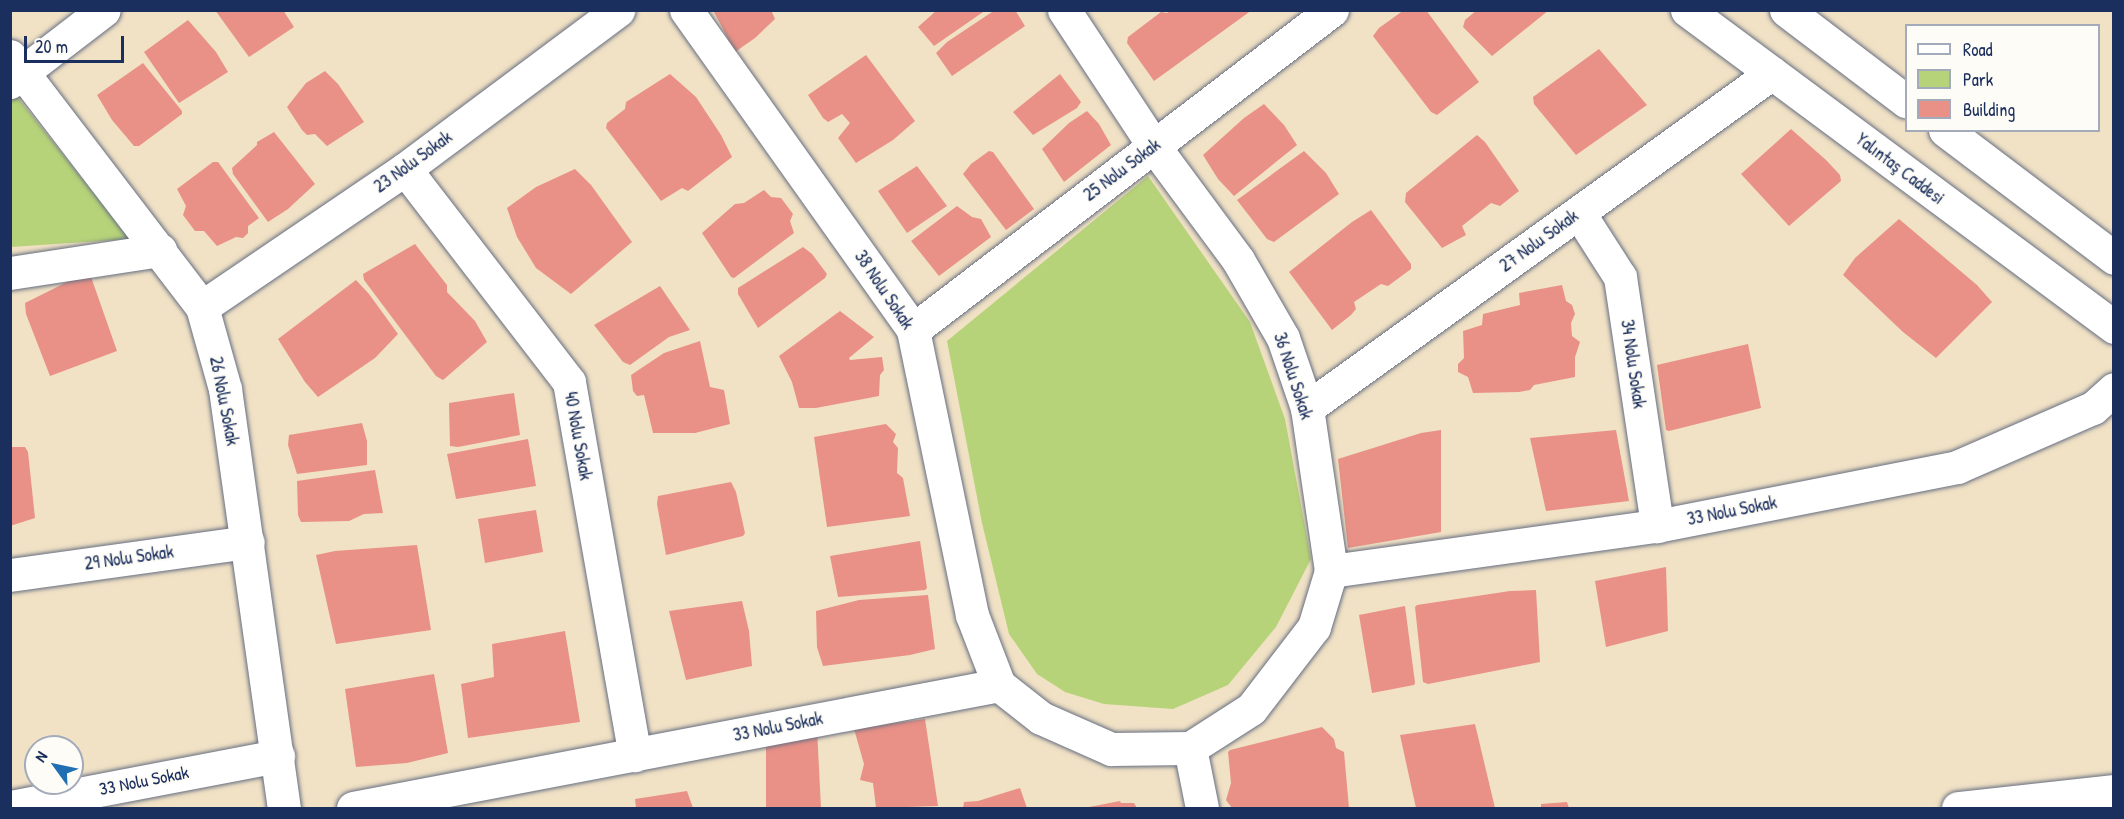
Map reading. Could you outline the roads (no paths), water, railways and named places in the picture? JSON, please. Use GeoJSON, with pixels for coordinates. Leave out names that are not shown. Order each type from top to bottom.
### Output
{"type":"FeatureCollection","features":[{"type":"Feature","properties":{"kind":"street"},"geometry":{"type":"LineString","coordinates":[[15,70],[104,10]]}},
{"type":"Feature","properties":{"kind":"street","name":"23 Nolu Sokak"},"geometry":{"type":"LineString","coordinates":[[202,307],[405,169],[618,10]]}},
{"type":"Feature","properties":{"kind":"street","name":"38 Nolu Sokak"},"geometry":{"type":"LineString","coordinates":[[686,10],[913,330],[972,615],[999,685]]}},
{"type":"Feature","properties":{"kind":"street","name":"36 Nolu Sokak"},"geometry":{"type":"LineString","coordinates":[[1064,10],[1153,145],[1250,280],[1283,338],[1307,408],[1331,571],[1314,627],[1251,709],[1190,748]]}},
{"type":"Feature","properties":{"kind":"street","name":"25 Nolu Sokak"},"geometry":{"type":"LineString","coordinates":[[913,330],[1332,10]]}},
{"type":"Feature","properties":{"kind":"street","name":"Yalıntaş Caddesi"},"geometry":{"type":"LineString","coordinates":[[1687,10],[2114,327]]}},
{"type":"Feature","properties":{"kind":"street"},"geometry":{"type":"LineString","coordinates":[[1786,10],[1905,100]]}},
{"type":"Feature","properties":{"kind":"street","name":"26 Nolu Sokak"},"geometry":{"type":"LineString","coordinates":[[15,70],[160,250],[202,307],[225,389],[284,808]]}},
{"type":"Feature","properties":{"kind":"street","name":"27 Nolu Sokak"},"geometry":{"type":"LineString","coordinates":[[1307,408],[1772,73]]}},
{"type":"Feature","properties":{"kind":"street"},"geometry":{"type":"LineString","coordinates":[[1948,132],[2114,258]]}},
{"type":"Feature","properties":{"kind":"street","name":"40 Nolu Sokak"},"geometry":{"type":"LineString","coordinates":[[405,169],[569,382],[635,755]]}},
{"type":"Feature","properties":{"kind":"street","name":"34 Nolu Sokak"},"geometry":{"type":"LineString","coordinates":[[1578,213],[1620,277],[1657,526]]}},
{"type":"Feature","properties":{"kind":"street"},"geometry":{"type":"LineString","coordinates":[[10,273],[160,250]]}},
{"type":"Feature","properties":{"kind":"street","name":"33 Nolu Sokak"},"geometry":{"type":"LineString","coordinates":[[1331,571],[1657,526],[1957,466],[2093,408],[2114,389]]}},
{"type":"Feature","properties":{"kind":"street","name":"29 Nolu Sokak"},"geometry":{"type":"LineString","coordinates":[[10,575],[248,542]]}},
{"type":"Feature","properties":{"kind":"street"},"geometry":{"type":"LineString","coordinates":[[999,685],[1041,718],[1111,749],[1190,748],[1202,808]]}},
{"type":"Feature","properties":{"kind":"street","name":"33 Nolu Sokak"},"geometry":{"type":"LineString","coordinates":[[353,808],[999,685]]}},
{"type":"Feature","properties":{"kind":"street","name":"33 Nolu Sokak"},"geometry":{"type":"LineString","coordinates":[[10,807],[278,756]]}},
{"type":"Feature","properties":{"kind":"street"},"geometry":{"type":"LineString","coordinates":[[1958,808],[2044,804],[2114,791]]}}]}
